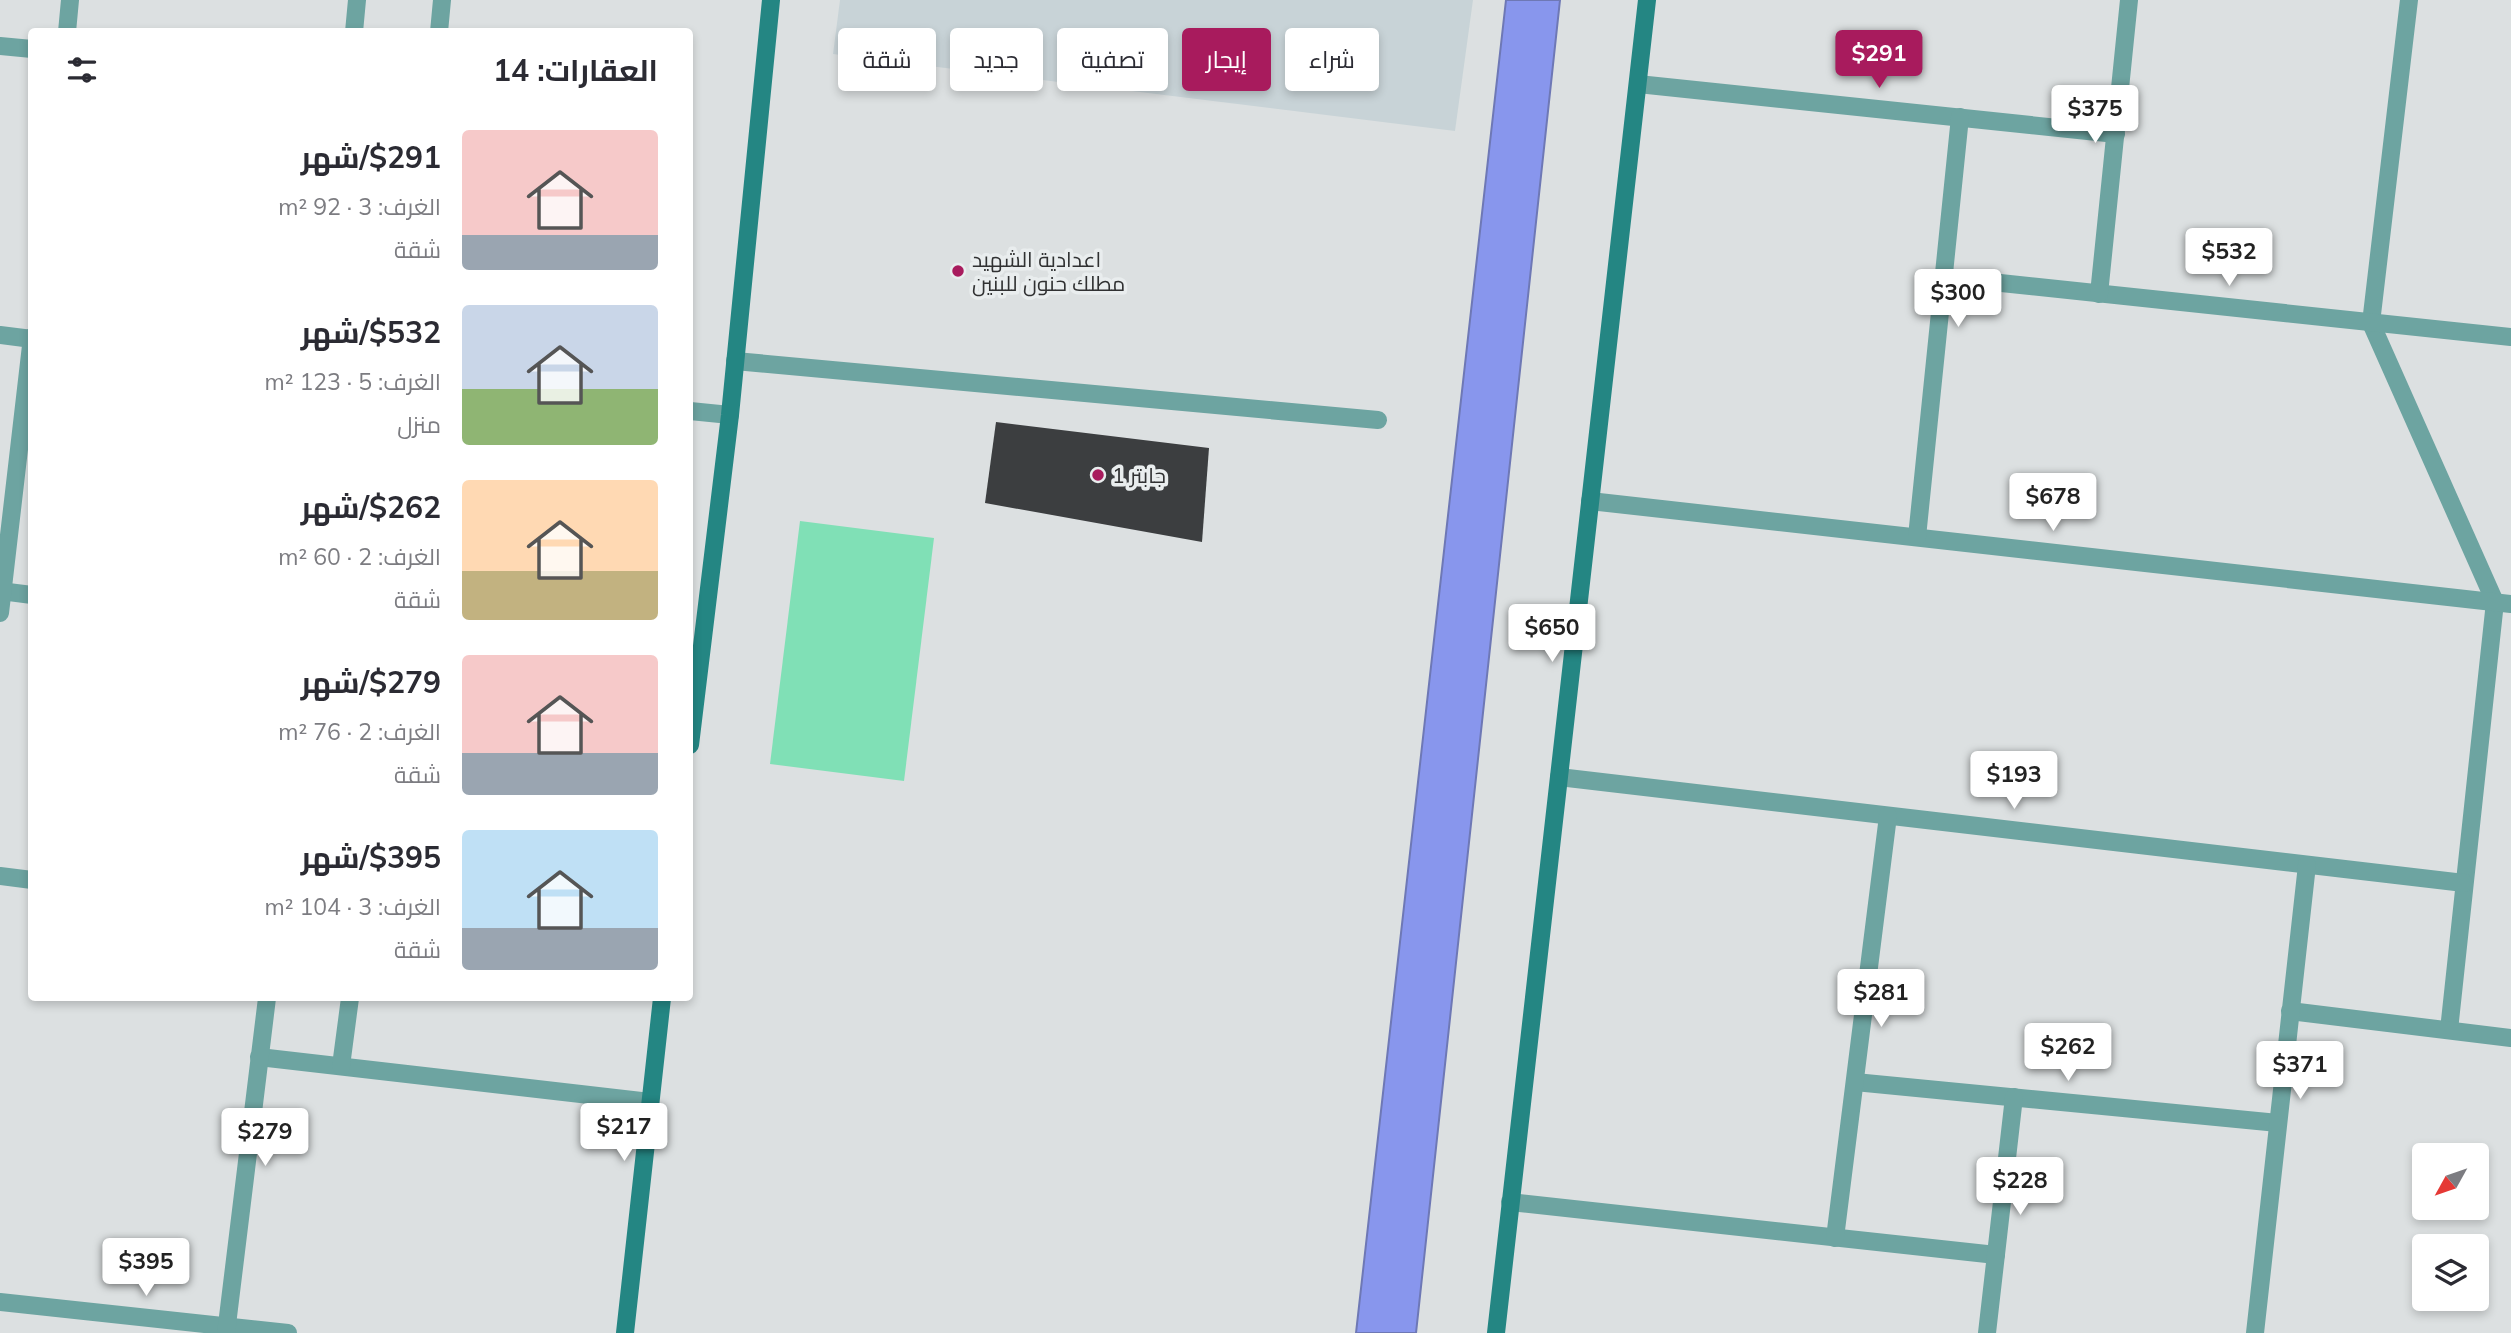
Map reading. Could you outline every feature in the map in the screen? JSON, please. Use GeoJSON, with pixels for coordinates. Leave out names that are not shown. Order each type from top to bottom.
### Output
{"type":"FeatureCollection","features":[{"type":"Feature","properties":{"kind":"street"},"geometry":{"type":"LineString","coordinates":[[67,28],[70,0]]}},
{"type":"Feature","properties":{"kind":"street"},"geometry":{"type":"LineString","coordinates":[[354,28],[357,0]]}},
{"type":"Feature","properties":{"kind":"street"},"geometry":{"type":"LineString","coordinates":[[439,28],[442,0]]}},
{"type":"Feature","properties":{"kind":"street"},"geometry":{"type":"LineString","coordinates":[[693,690],[730,415],[771,0]]}},
{"type":"Feature","properties":{"kind":"street"},"geometry":{"type":"LineString","coordinates":[[1496,1333],[1647,0]]}},
{"type":"Feature","properties":{"kind":"street"},"geometry":{"type":"LineString","coordinates":[[2099,294],[2129,0]]}},
{"type":"Feature","properties":{"kind":"street"},"geometry":{"type":"LineString","coordinates":[[2409,0],[2371,323],[2503,603],[2465,883],[2449,1030]]}},
{"type":"Feature","properties":{"kind":"street"},"geometry":{"type":"LineString","coordinates":[[0,46],[28,49]]}},
{"type":"Feature","properties":{"kind":"street"},"geometry":{"type":"LineString","coordinates":[[1638,84],[2116,134]]}},
{"type":"Feature","properties":{"kind":"street"},"geometry":{"type":"LineString","coordinates":[[1917,537],[1960,117]]}},
{"type":"Feature","properties":{"kind":"street"},"geometry":{"type":"LineString","coordinates":[[1944,277],[2511,337]]}},
{"type":"Feature","properties":{"kind":"street"},"geometry":{"type":"LineString","coordinates":[[0,335],[28,338]]}},
{"type":"Feature","properties":{"kind":"street"},"geometry":{"type":"LineString","coordinates":[[735,361],[1378,420]]}},
{"type":"Feature","properties":{"kind":"street"},"geometry":{"type":"LineString","coordinates":[[0,613],[28,363]]}},
{"type":"Feature","properties":{"kind":"street"},"geometry":{"type":"LineString","coordinates":[[693,411],[730,415]]}},
{"type":"Feature","properties":{"kind":"street"},"geometry":{"type":"LineString","coordinates":[[1590,501],[2503,603]]}},
{"type":"Feature","properties":{"kind":"street"},"geometry":{"type":"LineString","coordinates":[[1,591],[28,594]]}},
{"type":"Feature","properties":{"kind":"street"},"geometry":{"type":"LineString","coordinates":[[1559,777],[2465,883]]}},
{"type":"Feature","properties":{"kind":"street"},"geometry":{"type":"LineString","coordinates":[[1835,1238],[1888,816]]}},
{"type":"Feature","properties":{"kind":"street"},"geometry":{"type":"LineString","coordinates":[[2255,1333],[2307,865]]}},
{"type":"Feature","properties":{"kind":"street"},"geometry":{"type":"LineString","coordinates":[[0,876],[28,880]]}},
{"type":"Feature","properties":{"kind":"street"},"geometry":{"type":"LineString","coordinates":[[226,1330],[267,1001]]}},
{"type":"Feature","properties":{"kind":"street"},"geometry":{"type":"LineString","coordinates":[[341,1066],[350,1001]]}},
{"type":"Feature","properties":{"kind":"street"},"geometry":{"type":"LineString","coordinates":[[625,1333],[662,1001]]}},
{"type":"Feature","properties":{"kind":"street"},"geometry":{"type":"LineString","coordinates":[[2290,1011],[2511,1038]]}},
{"type":"Feature","properties":{"kind":"street"},"geometry":{"type":"LineString","coordinates":[[259,1057],[650,1102]]}},
{"type":"Feature","properties":{"kind":"street"},"geometry":{"type":"LineString","coordinates":[[1855,1082],[2278,1123]]}},
{"type":"Feature","properties":{"kind":"street"},"geometry":{"type":"LineString","coordinates":[[1987,1333],[2014,1097]]}},
{"type":"Feature","properties":{"kind":"street"},"geometry":{"type":"LineString","coordinates":[[1510,1202],[1996,1255]]}},
{"type":"Feature","properties":{"kind":"street"},"geometry":{"type":"LineString","coordinates":[[0,1302],[226,1330],[288,1333]]}},
{"type":"Feature","properties":{"kind":"shaded area"},"geometry":{"type":"Polygon","coordinates":[[[840,0],[1473,0],[1455,131],[1132,91],[1168,91],[1168,28],[1057,28],[1057,82],[1043,80],[1043,28],[950,28],[950,68],[936,67],[936,28],[838,28],[838,55],[833,54],[840,0]]]}},
{"type":"Feature","properties":{"kind":"green space"},"geometry":{"type":"Polygon","coordinates":[[[800,521],[934,538],[904,781],[770,764],[800,521]]]}},
{"type":"Feature","properties":{"kind":"water"},"geometry":{"type":"Polygon","coordinates":[[[1506,0],[1560,0],[1416,1333],[1356,1333],[1506,0]]]}},
{"type":"Feature","properties":{"kind":"building","name":"جابتر 1"},"geometry":{"type":"Polygon","coordinates":[[[996,422],[1209,448],[1202,542],[985,503],[996,422]]]}},
{"type":"Feature","properties":{"kind":"place","name":"اعدادية الشهيد مطلك حنون للبنين"},"geometry":{"type":"Point","coordinates":[958,271]}},
{"type":"Feature","properties":{"kind":"place","name":"جابتر 1"},"geometry":{"type":"Point","coordinates":[1098,475]}}]}
